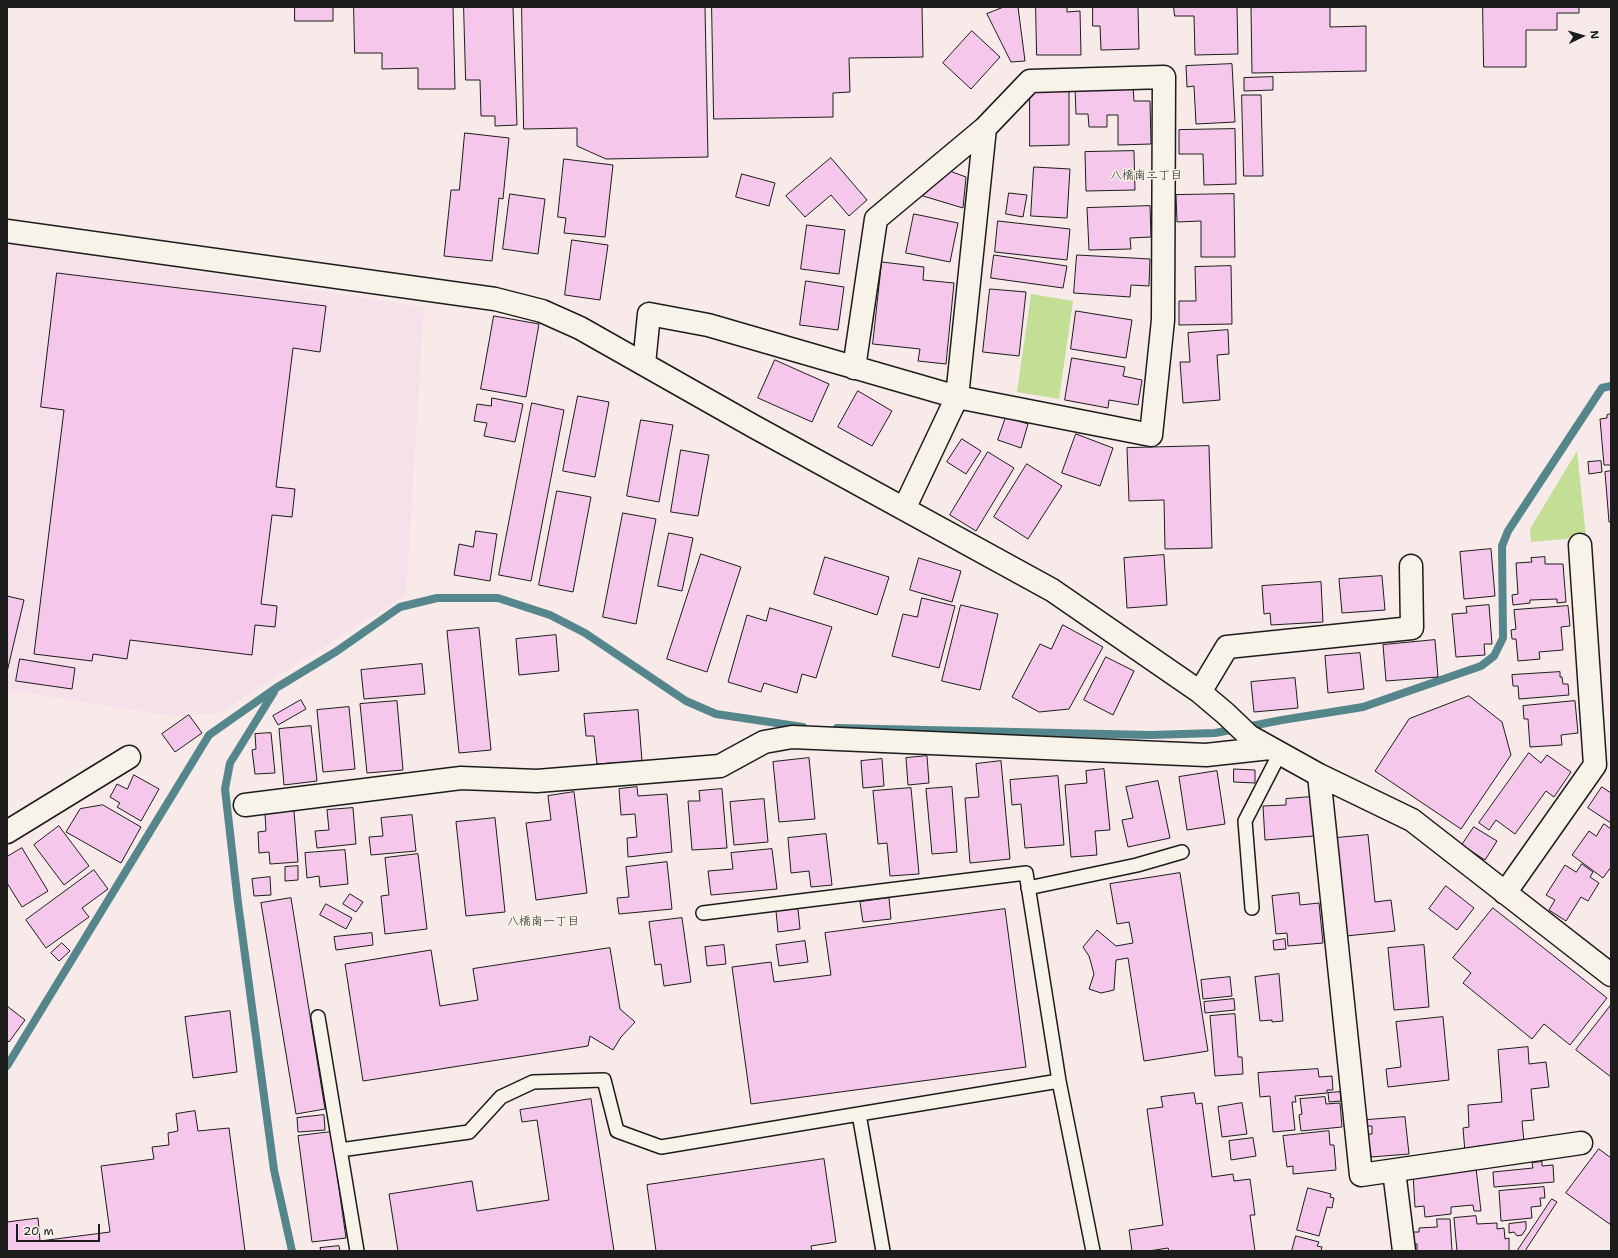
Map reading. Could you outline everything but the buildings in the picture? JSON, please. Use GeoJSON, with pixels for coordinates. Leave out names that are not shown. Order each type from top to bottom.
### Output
{"type":"FeatureCollection","features":[{"type":"Feature","properties":{"kind":"street"},"geometry":{"type":"LineString","coordinates":[[644,364],[649,314],[708,325],[854,368],[957,397],[1151,435],[1163,320],[1164,77],[1030,81],[986,128],[876,219],[854,368]]}},
{"type":"Feature","properties":{"kind":"street"},"geometry":{"type":"LineString","coordinates":[[904,509],[957,397],[986,128]]}},
{"type":"Feature","properties":{"kind":"street"},"geometry":{"type":"LineString","coordinates":[[7,231],[495,299],[542,311],[580,328],[760,430],[1052,590],[1200,692],[1226,714],[1248,736],[1320,775],[1412,820],[1611,975]]}},
{"type":"Feature","properties":{"kind":"street"},"geometry":{"type":"LineString","coordinates":[[1505,893],[1595,765],[1580,545]]}},
{"type":"Feature","properties":{"kind":"street"},"geometry":{"type":"LineString","coordinates":[[1200,692],[1227,647],[1412,628],[1411,566]]}},
{"type":"Feature","properties":{"kind":"street"},"geometry":{"type":"LineString","coordinates":[[245,805],[461,778],[537,781],[720,766],[764,742],[792,737],[1206,755],[1275,751]]}},
{"type":"Feature","properties":{"kind":"street"},"geometry":{"type":"LineString","coordinates":[[7,832],[129,757]]}},
{"type":"Feature","properties":{"kind":"street"},"geometry":{"type":"LineString","coordinates":[[1320,775],[1361,1175],[1581,1143]]}},
{"type":"Feature","properties":{"kind":"street"},"geometry":{"type":"LineString","coordinates":[[1394,1171],[1404,1251]]}},
{"type":"Feature","properties":{"kind":"lane"},"geometry":{"type":"LineString","coordinates":[[1252,908],[1245,821],[1275,751]]}},
{"type":"Feature","properties":{"kind":"lane"},"geometry":{"type":"LineString","coordinates":[[1028,888],[1137,865],[1182,852]]}},
{"type":"Feature","properties":{"kind":"lane"},"geometry":{"type":"LineString","coordinates":[[703,913],[1026,873],[1059,1081],[1093,1251]]}},
{"type":"Feature","properties":{"kind":"lane"},"geometry":{"type":"LineString","coordinates":[[318,1017],[357,1251]]}},
{"type":"Feature","properties":{"kind":"lane"},"geometry":{"type":"LineString","coordinates":[[340,1150],[469,1132],[501,1096],[533,1082],[604,1080],[617,1131],[661,1147],[1059,1081]]}},
{"type":"Feature","properties":{"kind":"lane"},"geometry":{"type":"LineString","coordinates":[[859,1114],[883,1251]]}},
{"type":"Feature","properties":{"kind":"shaded area"},"geometry":{"type":"Polygon","coordinates":[[[7,243],[424,307],[406,595],[219,713],[173,716],[7,690],[7,243]]]}},
{"type":"Feature","properties":{"kind":"green space"},"geometry":{"type":"Polygon","coordinates":[[[1031,294],[1073,301],[1059,399],[1017,392],[1031,294]]]}},
{"type":"Feature","properties":{"kind":"green space"},"geometry":{"type":"Polygon","coordinates":[[[1577,451],[1586,537],[1531,542],[1530,529],[1577,451]]]}},
{"type":"Feature","properties":{"kind":"waterway"},"geometry":{"type":"LineString","coordinates":[[837,728],[1150,735],[1215,733],[1282,720],[1363,707],[1481,666],[1494,656],[1503,638],[1502,546],[1508,531],[1602,388],[1611,386]]}},
{"type":"Feature","properties":{"kind":"waterway"},"geometry":{"type":"LineString","coordinates":[[7,1066],[209,735],[276,688],[337,651],[400,607],[437,598],[498,598],[550,615],[585,633],[686,701],[716,714],[803,727]]}},
{"type":"Feature","properties":{"kind":"waterway"},"geometry":{"type":"LineString","coordinates":[[274,692],[230,763],[225,789],[238,903],[274,1170],[292,1251]]}},
{"type":"Feature","properties":{"kind":"district","name":"八橋南二丁目"},"geometry":{"type":"Point","coordinates":[1146,176]}},
{"type":"Feature","properties":{"kind":"district","name":"八橋南一丁目"},"geometry":{"type":"Point","coordinates":[543,922]}}]}
